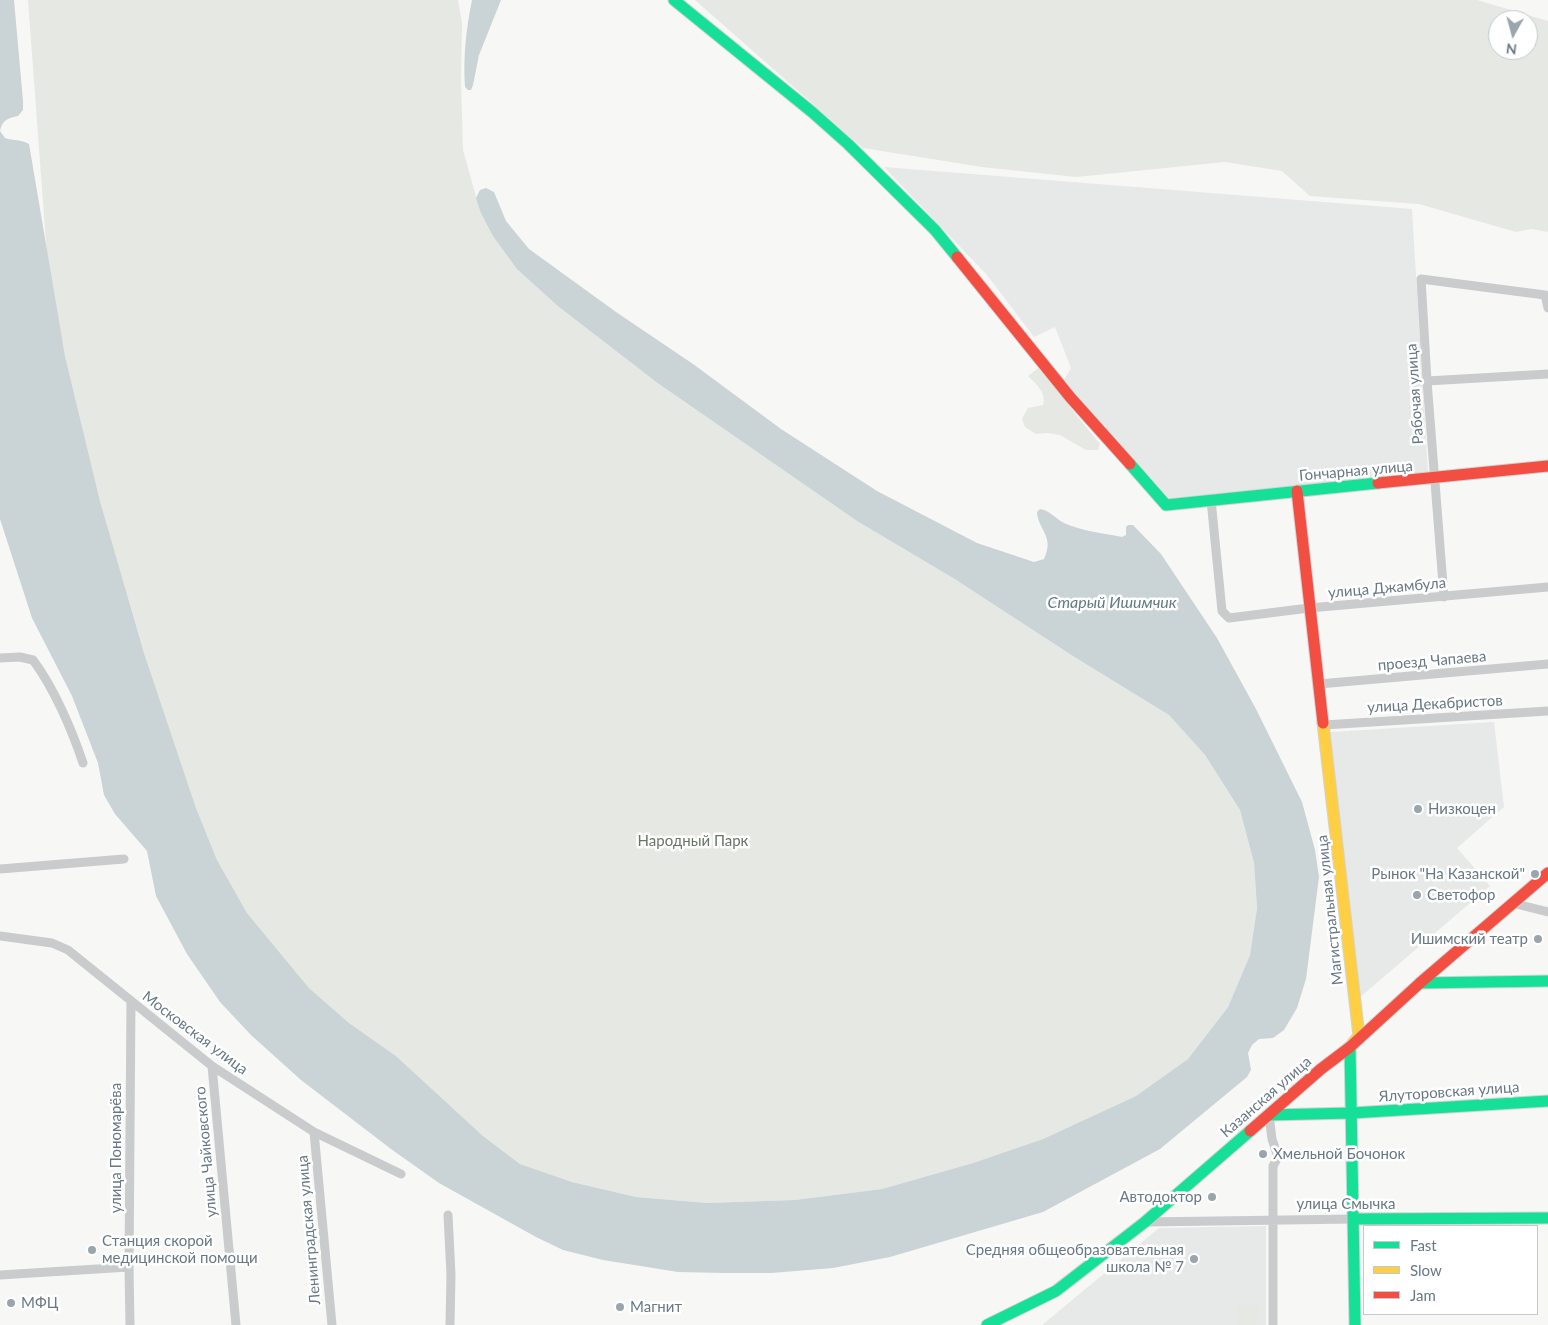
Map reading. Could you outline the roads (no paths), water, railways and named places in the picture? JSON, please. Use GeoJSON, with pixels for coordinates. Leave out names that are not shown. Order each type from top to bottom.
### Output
{"type":"FeatureCollection","features":[{"type":"Feature","properties":{"kind":"street","name":"Гончарная улица"},"geometry":{"type":"LineString","coordinates":[[674,0],[812,112],[848,144],[935,230],[1070,397],[1166,505],[1548,466]]}},
{"type":"Feature","properties":{"kind":"street","name":"Рабочая улица"},"geometry":{"type":"LineString","coordinates":[[1444,597],[1421,279],[1546,295],[1548,308]]}},
{"type":"Feature","properties":{"kind":"street"},"geometry":{"type":"LineString","coordinates":[[1427,381],[1548,374]]}},
{"type":"Feature","properties":{"kind":"street","name":"Магистральная улица"},"geometry":{"type":"LineString","coordinates":[[1297,491],[1359,1036],[1350,1048],[1354,1220],[1360,1274],[1355,1325]]}},
{"type":"Feature","properties":{"kind":"street","name":"улица Джамбула"},"geometry":{"type":"LineString","coordinates":[[1212,500],[1222,611],[1229,618],[1309,608],[1548,587]]}},
{"type":"Feature","properties":{"kind":"street"},"geometry":{"type":"LineString","coordinates":[[0,658],[20,657],[33,660],[75,739],[83,763]]}},
{"type":"Feature","properties":{"kind":"street","name":"проезд Чапаева"},"geometry":{"type":"LineString","coordinates":[[1319,684],[1548,664]]}},
{"type":"Feature","properties":{"kind":"street","name":"улица Декабристов"},"geometry":{"type":"LineString","coordinates":[[1324,725],[1548,711]]}},
{"type":"Feature","properties":{"kind":"street"},"geometry":{"type":"LineString","coordinates":[[0,869],[124,859]]}},
{"type":"Feature","properties":{"kind":"street","name":"Казанская улица"},"geometry":{"type":"LineString","coordinates":[[989,1325],[1056,1291],[1145,1222],[1312,1077],[1350,1048],[1420,983],[1548,873]]}},
{"type":"Feature","properties":{"kind":"street"},"geometry":{"type":"LineString","coordinates":[[1512,904],[1548,912]]}},
{"type":"Feature","properties":{"kind":"street","name":"Московская улица"},"geometry":{"type":"LineString","coordinates":[[0,936],[52,943],[68,950],[212,1066],[314,1132],[401,1174]]}},
{"type":"Feature","properties":{"kind":"street"},"geometry":{"type":"LineString","coordinates":[[1420,983],[1548,981]]}},
{"type":"Feature","properties":{"kind":"street","name":"улица Пономарёва"},"geometry":{"type":"LineString","coordinates":[[130,1325],[131,1001]]}},
{"type":"Feature","properties":{"kind":"street","name":"улица Чайковского"},"geometry":{"type":"LineString","coordinates":[[212,1066],[236,1325]]}},
{"type":"Feature","properties":{"kind":"street"},"geometry":{"type":"LineString","coordinates":[[1312,1077],[1334,1069],[1343,1072],[1352,1085]]}},
{"type":"Feature","properties":{"kind":"street","name":"Ялуторовская улица"},"geometry":{"type":"LineString","coordinates":[[1269,1114],[1352,1113],[1548,1100]]}},
{"type":"Feature","properties":{"kind":"street"},"geometry":{"type":"LineString","coordinates":[[1269,1114],[1272,1138],[1278,1157],[1273,1166],[1273,1325]]}},
{"type":"Feature","properties":{"kind":"street","name":"Ленинградская улица"},"geometry":{"type":"LineString","coordinates":[[314,1132],[332,1325]]}},
{"type":"Feature","properties":{"kind":"street"},"geometry":{"type":"LineString","coordinates":[[448,1215],[451,1274],[450,1325]]}},
{"type":"Feature","properties":{"kind":"street","name":"улица Смычка"},"geometry":{"type":"LineString","coordinates":[[1145,1222],[1272,1220],[1512,1222],[1548,1218]]}},
{"type":"Feature","properties":{"kind":"street"},"geometry":{"type":"LineString","coordinates":[[0,1275],[129,1267]]}},
{"type":"Feature","properties":{"kind":"water"},"geometry":{"type":"Polygon","coordinates":[[[0,0],[14,0],[23,110],[18,116],[4,122],[0,131],[0,0]]]}},
{"type":"Feature","properties":{"kind":"water"},"geometry":{"type":"Polygon","coordinates":[[[472,0],[501,0],[479,55],[473,85],[471,90],[468,90],[465,87],[464,76],[467,33],[472,0]]]}},
{"type":"Feature","properties":{"kind":"water","name":"Старый Ишимчик"},"geometry":{"type":"Polygon","coordinates":[[[0,131],[5,138],[29,144],[65,356],[100,501],[144,653],[196,808],[217,860],[247,913],[309,988],[349,1023],[396,1056],[483,1136],[520,1164],[572,1182],[636,1197],[707,1203],[795,1200],[882,1189],[973,1163],[1043,1139],[1136,1096],[1188,1059],[1228,1007],[1250,955],[1257,908],[1254,863],[1240,810],[1205,755],[1169,715],[1076,658],[953,578],[857,521],[659,384],[558,306],[517,269],[493,236],[480,211],[476,198],[480,190],[486,188],[494,192],[506,221],[529,249],[616,312],[693,364],[781,429],[877,491],[977,543],[1034,562],[1044,559],[1048,544],[1038,518],[1037,512],[1040,509],[1071,526],[1092,532],[1122,537],[1126,535],[1126,527],[1133,525],[1161,554],[1217,638],[1256,709],[1302,802],[1315,850],[1319,877],[1306,979],[1297,1008],[1284,1030],[1273,1038],[1259,1039],[1252,1045],[1248,1053],[1251,1070],[1247,1077],[1160,1149],[1043,1212],[890,1257],[833,1268],[771,1273],[678,1272],[603,1260],[563,1250],[439,1183],[301,1080],[251,1035],[220,1002],[187,954],[156,896],[147,851],[115,814],[104,795],[98,763],[72,696],[32,618],[0,519],[0,131]]]}},
{"type":"Feature","properties":{"kind":"place","name":"Низкоцен"},"geometry":{"type":"Point","coordinates":[1418,809]}},
{"type":"Feature","properties":{"kind":"place","name":"Рынок \"На Казанской\""},"geometry":{"type":"Point","coordinates":[1535,874]}},
{"type":"Feature","properties":{"kind":"place","name":"Светофор"},"geometry":{"type":"Point","coordinates":[1417,895]}},
{"type":"Feature","properties":{"kind":"place","name":"Ишимский театр"},"geometry":{"type":"Point","coordinates":[1538,939]}},
{"type":"Feature","properties":{"kind":"place","name":"Хмельной Бочонок"},"geometry":{"type":"Point","coordinates":[1263,1154]}},
{"type":"Feature","properties":{"kind":"place","name":"Автодоктор"},"geometry":{"type":"Point","coordinates":[1212,1197]}},
{"type":"Feature","properties":{"kind":"place","name":"Станция скорой медицинской помощи"},"geometry":{"type":"Point","coordinates":[92,1250]}},
{"type":"Feature","properties":{"kind":"place","name":"Средняя общеобразовательная школа № 7"},"geometry":{"type":"Point","coordinates":[1194,1259]}},
{"type":"Feature","properties":{"kind":"place","name":"МФЦ"},"geometry":{"type":"Point","coordinates":[11,1303]}},
{"type":"Feature","properties":{"kind":"place","name":"Магнит"},"geometry":{"type":"Point","coordinates":[620,1307]}},
{"type":"Feature","properties":{"kind":"park label","name":"Народный Парк"},"geometry":{"type":"Point","coordinates":[693,841]}}]}
